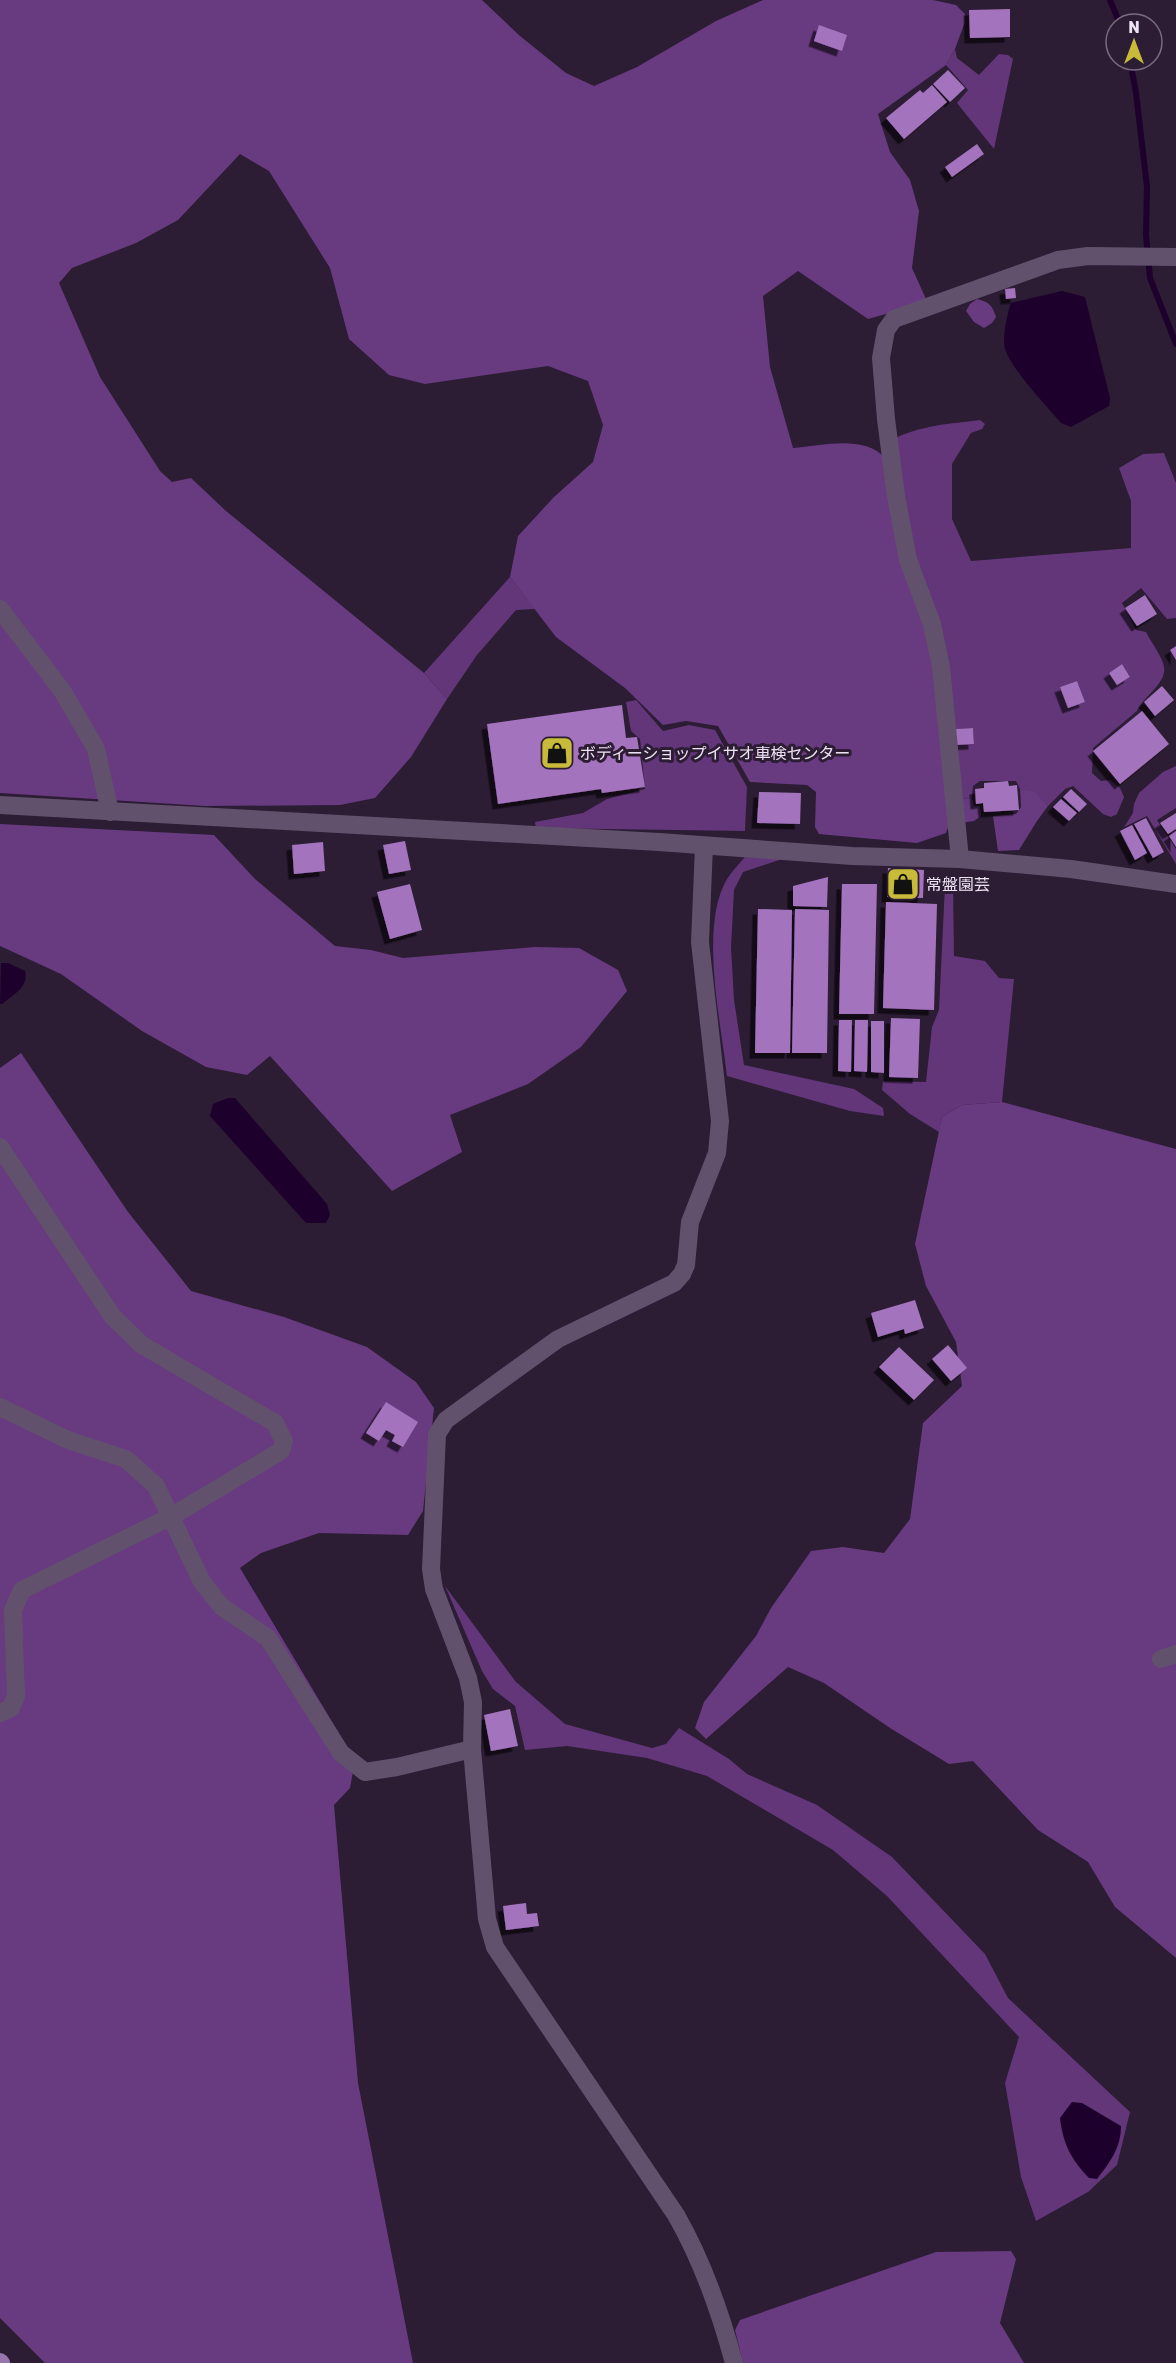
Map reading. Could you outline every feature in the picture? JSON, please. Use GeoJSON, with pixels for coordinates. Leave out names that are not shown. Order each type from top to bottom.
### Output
{"type":"FeatureCollection","features":[{"type":"Feature","properties":{"kind":"street"},"geometry":{"type":"LineString","coordinates":[[960,859],[940,667],[932,624],[908,560],[896,495],[881,358],[886,330],[894,319],[1058,260],[1088,256],[1176,256]]}},
{"type":"Feature","properties":{"kind":"street"},"geometry":{"type":"LineString","coordinates":[[0,609],[63,692],[96,748],[110,812]]}},
{"type":"Feature","properties":{"kind":"street"},"geometry":{"type":"LineString","coordinates":[[0,805],[852,855],[960,859],[1071,868],[1176,884]]}},
{"type":"Feature","properties":{"kind":"street"},"geometry":{"type":"LineString","coordinates":[[704,846],[700,942],[720,1121],[717,1153],[690,1222],[686,1265],[674,1283],[558,1339],[446,1420],[437,1434],[431,1569],[434,1589],[468,1678],[473,1702],[472,1749],[487,1919],[495,1947],[676,2215],[691,2241],[713,2291],[734,2363]]}},
{"type":"Feature","properties":{"kind":"street"},"geometry":{"type":"LineString","coordinates":[[0,1147],[113,1317],[142,1345],[275,1423],[284,1441],[281,1451],[172,1516],[22,1590],[13,1610],[16,1696],[11,1708],[0,1713]]}},
{"type":"Feature","properties":{"kind":"street"},"geometry":{"type":"LineString","coordinates":[[0,1407],[68,1440],[126,1459],[156,1486],[202,1582],[222,1607],[268,1638],[341,1753],[355,1766],[365,1773],[472,1749]]}},
{"type":"Feature","properties":{"kind":"shaded area"},"geometry":{"type":"Polygon","coordinates":[[[0,0],[482,0],[520,36],[566,73],[594,86],[637,67],[716,21],[763,0],[933,0],[956,5],[965,14],[965,22],[946,65],[878,114],[890,152],[910,180],[919,211],[912,268],[926,299],[868,319],[798,271],[763,296],[770,367],[793,448],[854,444],[866,446],[885,458],[927,627],[935,672],[951,820],[946,833],[917,843],[819,834],[815,827],[816,792],[807,785],[750,782],[718,726],[686,721],[663,725],[625,688],[556,637],[510,577],[518,536],[554,497],[593,462],[603,425],[588,381],[548,366],[425,384],[389,375],[349,339],[330,268],[269,171],[240,154],[178,220],[136,243],[72,268],[59,283],[100,377],[160,471],[172,482],[191,478],[226,511],[424,673],[447,699],[411,757],[375,798],[340,805],[205,806],[0,793],[0,0]]]}},
{"type":"Feature","properties":{"kind":"shaded area"},"geometry":{"type":"Polygon","coordinates":[[[955,49],[957,58],[979,75],[999,54],[1008,55],[1013,59],[994,149],[957,103],[968,90],[946,65],[955,49]]]}},
{"type":"Feature","properties":{"kind":"shaded area"},"geometry":{"type":"Polygon","coordinates":[[[1062,291],[1085,297],[1110,398],[1109,406],[1071,427],[1061,423],[1030,387],[1015,367],[1004,344],[1005,326],[1011,303],[1062,291]]]}},
{"type":"Feature","properties":{"kind":"shaded area"},"geometry":{"type":"Polygon","coordinates":[[[977,299],[990,305],[996,317],[984,328],[974,322],[966,311],[977,299]]]}},
{"type":"Feature","properties":{"kind":"shaded area"},"geometry":{"type":"Polygon","coordinates":[[[980,420],[985,424],[982,429],[971,433],[952,464],[952,519],[971,561],[1131,548],[1131,501],[1119,468],[1143,454],[1164,453],[1176,483],[1176,618],[1167,619],[1141,588],[1122,603],[1136,630],[1146,632],[1161,658],[1164,673],[1162,679],[1137,711],[1093,748],[1092,773],[1101,781],[1110,780],[1120,788],[1124,797],[1117,814],[1111,817],[1103,814],[1073,786],[1065,789],[1048,806],[1035,793],[1020,789],[1016,781],[980,781],[973,786],[972,798],[958,799],[913,559],[894,439],[925,428],[980,420]],[[1122,664],[1109,673],[1117,685],[1130,677],[1122,664]],[[1077,681],[1060,687],[1068,708],[1085,702],[1077,681]],[[973,728],[955,729],[956,745],[974,744],[973,728]]]}},
{"type":"Feature","properties":{"kind":"shaded area"},"geometry":{"type":"Polygon","coordinates":[[[510,577],[535,609],[516,610],[477,655],[447,699],[424,673],[510,577]]]}},
{"type":"Feature","properties":{"kind":"shaded area"},"geometry":{"type":"Polygon","coordinates":[[[636,700],[663,731],[689,725],[715,730],[747,787],[745,831],[536,828],[535,822],[583,813],[607,799],[645,789],[640,739],[631,731],[626,702],[636,700]]]}},
{"type":"Feature","properties":{"kind":"shaded area"},"geometry":{"type":"Polygon","coordinates":[[[1176,766],[1176,808],[1157,820],[1176,849],[1176,864],[1147,816],[1124,827],[1133,813],[1139,793],[1163,772],[1176,766]]]}},
{"type":"Feature","properties":{"kind":"shaded area"},"geometry":{"type":"Polygon","coordinates":[[[1020,789],[1035,792],[1048,806],[1019,850],[998,851],[993,816],[1016,814],[1021,807],[1020,789]]]}},
{"type":"Feature","properties":{"kind":"shaded area"},"geometry":{"type":"Polygon","coordinates":[[[972,798],[974,806],[980,806],[981,816],[974,821],[961,823],[958,799],[972,798]]]}},
{"type":"Feature","properties":{"kind":"shaded area"},"geometry":{"type":"Polygon","coordinates":[[[0,824],[214,835],[255,879],[335,946],[371,950],[403,958],[535,947],[579,948],[618,970],[627,991],[581,1047],[528,1084],[450,1115],[462,1152],[392,1191],[270,1056],[247,1075],[206,1067],[142,1031],[61,974],[0,946],[0,824]]]}},
{"type":"Feature","properties":{"kind":"shaded area"},"geometry":{"type":"Polygon","coordinates":[[[745,857],[782,859],[743,872],[734,890],[731,948],[734,1000],[744,1065],[854,1089],[883,1108],[884,1116],[850,1111],[727,1076],[714,975],[714,922],[719,899],[727,879],[745,857]]]}},
{"type":"Feature","properties":{"kind":"shaded area"},"geometry":{"type":"Polygon","coordinates":[[[953,882],[954,956],[985,961],[999,978],[1014,979],[1002,1102],[962,1105],[942,1117],[939,1132],[910,1114],[882,1090],[883,1081],[926,1082],[932,1027],[939,1010],[945,885],[953,882]]]}},
{"type":"Feature","properties":{"kind":"shaded area"},"geometry":{"type":"Polygon","coordinates":[[[1,963],[8,963],[25,971],[26,977],[19,990],[0,1004],[1,963]]]}},
{"type":"Feature","properties":{"kind":"shaded area"},"geometry":{"type":"Polygon","coordinates":[[[21,1053],[128,1212],[191,1291],[284,1317],[367,1347],[416,1382],[434,1408],[423,1511],[408,1535],[319,1533],[261,1553],[240,1568],[355,1760],[350,1788],[334,1805],[358,2083],[413,2363],[45,2363],[0,2318],[0,1068],[21,1053]]]}},
{"type":"Feature","properties":{"kind":"shaded area"},"geometry":{"type":"Polygon","coordinates":[[[228,1098],[235,1098],[327,1204],[330,1215],[326,1223],[306,1223],[210,1116],[213,1104],[228,1098]]]}},
{"type":"Feature","properties":{"kind":"shaded area"},"geometry":{"type":"Polygon","coordinates":[[[1002,1102],[1176,1149],[1176,1958],[1115,1907],[1088,1862],[1038,1830],[973,1761],[949,1764],[890,1728],[824,1683],[788,1667],[706,1739],[695,1728],[704,1702],[756,1636],[771,1608],[811,1551],[843,1547],[884,1553],[910,1519],[923,1423],[962,1386],[956,1342],[926,1286],[915,1244],[942,1117],[962,1105],[1002,1102]]]}},
{"type":"Feature","properties":{"kind":"shaded area"},"geometry":{"type":"Polygon","coordinates":[[[445,1586],[516,1682],[565,1724],[652,1748],[666,1744],[679,1728],[729,1759],[747,1774],[817,1805],[892,1857],[985,1954],[1008,1998],[1130,2112],[1117,2165],[1088,2192],[1036,2221],[1021,2177],[1005,2083],[1019,2037],[887,1896],[833,1850],[707,1776],[647,1758],[567,1746],[525,1750],[515,1706],[493,1689],[482,1671],[445,1586]]]}},
{"type":"Feature","properties":{"kind":"shaded area"},"geometry":{"type":"Polygon","coordinates":[[[1072,2102],[1082,2103],[1121,2126],[1117,2148],[1097,2179],[1089,2178],[1083,2171],[1073,2158],[1063,2136],[1060,2118],[1072,2102]]]}},
{"type":"Feature","properties":{"kind":"shaded area"},"geometry":{"type":"Polygon","coordinates":[[[1011,2251],[1016,2259],[1000,2323],[1024,2363],[743,2363],[735,2330],[740,2320],[936,2252],[1011,2251]]]}},
{"type":"Feature","properties":{"kind":"building"},"geometry":{"type":"Polygon","coordinates":[[[1010,9],[1010,37],[970,38],[969,10],[1010,9]]]}},
{"type":"Feature","properties":{"kind":"building"},"geometry":{"type":"Polygon","coordinates":[[[819,25],[847,35],[842,51],[814,41],[819,25]]]}},
{"type":"Feature","properties":{"kind":"building"},"geometry":{"type":"Polygon","coordinates":[[[948,70],[965,88],[950,102],[933,84],[948,70]]]}},
{"type":"Feature","properties":{"kind":"building"},"geometry":{"type":"Polygon","coordinates":[[[932,85],[947,102],[904,139],[886,118],[920,90],[923,93],[932,85]]]}},
{"type":"Feature","properties":{"kind":"building"},"geometry":{"type":"Polygon","coordinates":[[[977,144],[984,154],[952,177],[945,167],[977,144]]]}},
{"type":"Feature","properties":{"kind":"building"},"geometry":{"type":"Polygon","coordinates":[[[1015,288],[1016,298],[1006,299],[1005,289],[1015,288]]]}},
{"type":"Feature","properties":{"kind":"building"},"geometry":{"type":"Polygon","coordinates":[[[1145,595],[1157,614],[1137,626],[1125,608],[1145,595]]]}},
{"type":"Feature","properties":{"kind":"building"},"geometry":{"type":"Polygon","coordinates":[[[1176,646],[1176,660],[1170,650],[1176,646]]]}},
{"type":"Feature","properties":{"kind":"building"},"geometry":{"type":"Polygon","coordinates":[[[1122,664],[1130,677],[1117,685],[1109,673],[1122,664]]]}},
{"type":"Feature","properties":{"kind":"building"},"geometry":{"type":"Polygon","coordinates":[[[1077,681],[1085,702],[1068,708],[1060,687],[1077,681]]]}},
{"type":"Feature","properties":{"kind":"building"},"geometry":{"type":"Polygon","coordinates":[[[1162,686],[1174,700],[1155,716],[1144,702],[1162,686]]]}},
{"type":"Feature","properties":{"kind":"building"},"geometry":{"type":"Polygon","coordinates":[[[622,705],[626,738],[637,737],[645,787],[602,793],[601,789],[498,804],[487,724],[622,705]]]}},
{"type":"Feature","properties":{"kind":"building"},"geometry":{"type":"Polygon","coordinates":[[[1142,711],[1169,744],[1120,784],[1093,751],[1142,711]]]}},
{"type":"Feature","properties":{"kind":"building"},"geometry":{"type":"Polygon","coordinates":[[[973,728],[974,744],[956,745],[955,729],[973,728]]]}},
{"type":"Feature","properties":{"kind":"building"},"geometry":{"type":"Polygon","coordinates":[[[1008,781],[1009,786],[1017,785],[1019,810],[984,812],[983,803],[976,804],[975,789],[984,788],[984,783],[1008,781]]]}},
{"type":"Feature","properties":{"kind":"building"},"geometry":{"type":"Polygon","coordinates":[[[1071,789],[1087,804],[1079,812],[1063,797],[1071,789]]]}},
{"type":"Feature","properties":{"kind":"building"},"geometry":{"type":"Polygon","coordinates":[[[759,792],[801,793],[800,824],[757,823],[759,792]]]}},
{"type":"Feature","properties":{"kind":"building"},"geometry":{"type":"Polygon","coordinates":[[[1061,799],[1077,813],[1069,821],[1053,807],[1061,799]]]}},
{"type":"Feature","properties":{"kind":"building"},"geometry":{"type":"Polygon","coordinates":[[[1176,813],[1176,829],[1168,834],[1160,823],[1176,813]]]}},
{"type":"Feature","properties":{"kind":"building"},"geometry":{"type":"Polygon","coordinates":[[[1146,818],[1164,852],[1153,858],[1134,824],[1146,818]]]}},
{"type":"Feature","properties":{"kind":"building"},"geometry":{"type":"Polygon","coordinates":[[[1132,825],[1147,853],[1135,860],[1120,831],[1132,825]]]}},
{"type":"Feature","properties":{"kind":"building"},"geometry":{"type":"Polygon","coordinates":[[[1176,831],[1176,847],[1169,836],[1176,831]]]}},
{"type":"Feature","properties":{"kind":"building"},"geometry":{"type":"Polygon","coordinates":[[[405,841],[411,870],[389,874],[383,845],[405,841]]]}},
{"type":"Feature","properties":{"kind":"building"},"geometry":{"type":"Polygon","coordinates":[[[323,842],[325,871],[294,874],[292,845],[323,842]]]}},
{"type":"Feature","properties":{"kind":"building"},"geometry":{"type":"Polygon","coordinates":[[[888,868],[924,870],[923,898],[887,897],[888,868]]]}},
{"type":"Feature","properties":{"kind":"building"},"geometry":{"type":"Polygon","coordinates":[[[828,877],[827,907],[793,906],[793,886],[828,877]]]}},
{"type":"Feature","properties":{"kind":"building"},"geometry":{"type":"Polygon","coordinates":[[[410,884],[422,930],[390,939],[377,892],[410,884]]]}},
{"type":"Feature","properties":{"kind":"building"},"geometry":{"type":"Polygon","coordinates":[[[842,884],[877,884],[874,1014],[839,1014],[842,884]]]}},
{"type":"Feature","properties":{"kind":"building"},"geometry":{"type":"Polygon","coordinates":[[[886,902],[937,904],[934,1010],[883,1008],[886,902]]]}},
{"type":"Feature","properties":{"kind":"building"},"geometry":{"type":"Polygon","coordinates":[[[758,909],[792,910],[790,1053],[755,1053],[758,909]]]}},
{"type":"Feature","properties":{"kind":"building"},"geometry":{"type":"Polygon","coordinates":[[[795,909],[829,910],[827,1053],[792,1053],[795,909]]]}},
{"type":"Feature","properties":{"kind":"building"},"geometry":{"type":"Polygon","coordinates":[[[891,1018],[920,1019],[918,1078],[889,1077],[891,1018]]]}},
{"type":"Feature","properties":{"kind":"building"},"geometry":{"type":"Polygon","coordinates":[[[839,1020],[852,1020],[851,1072],[838,1071],[839,1020]]]}},
{"type":"Feature","properties":{"kind":"building"},"geometry":{"type":"Polygon","coordinates":[[[855,1020],[868,1020],[867,1072],[854,1071],[855,1020]]]}},
{"type":"Feature","properties":{"kind":"building"},"geometry":{"type":"Polygon","coordinates":[[[871,1021],[884,1021],[884,1073],[871,1072],[871,1021]]]}},
{"type":"Feature","properties":{"kind":"building"},"geometry":{"type":"Polygon","coordinates":[[[915,1300],[924,1328],[905,1334],[904,1329],[878,1337],[871,1313],[915,1300]]]}},
{"type":"Feature","properties":{"kind":"building"},"geometry":{"type":"Polygon","coordinates":[[[948,1345],[967,1368],[951,1381],[932,1359],[948,1345]]]}},
{"type":"Feature","properties":{"kind":"building"},"geometry":{"type":"Polygon","coordinates":[[[899,1347],[934,1380],[914,1400],[879,1367],[899,1347]]]}},
{"type":"Feature","properties":{"kind":"building"},"geometry":{"type":"Polygon","coordinates":[[[386,1402],[418,1422],[403,1447],[392,1441],[395,1435],[386,1430],[379,1441],[366,1433],[386,1402]]]}},
{"type":"Feature","properties":{"kind":"building"},"geometry":{"type":"Polygon","coordinates":[[[510,1709],[518,1746],[491,1751],[484,1715],[510,1709]]]}},
{"type":"Feature","properties":{"kind":"building"},"geometry":{"type":"Polygon","coordinates":[[[526,1903],[527,1914],[537,1913],[539,1926],[506,1930],[503,1906],[526,1903]]]}},
{"type":"Feature","properties":{"kind":"waterway"},"geometry":{"type":"LineString","coordinates":[[1110,0],[1115,12]]}},
{"type":"Feature","properties":{"kind":"waterway"},"geometry":{"type":"LineString","coordinates":[[1132,72],[1147,187],[1146,235],[1150,278],[1176,344]]}},
{"type":"Feature","properties":{"kind":"place","name":"ボディーショップイサオ車検センター"},"geometry":{"type":"Point","coordinates":[557,753]}},
{"type":"Feature","properties":{"kind":"place","name":"常盤園芸"},"geometry":{"type":"Point","coordinates":[903,884]}}]}
